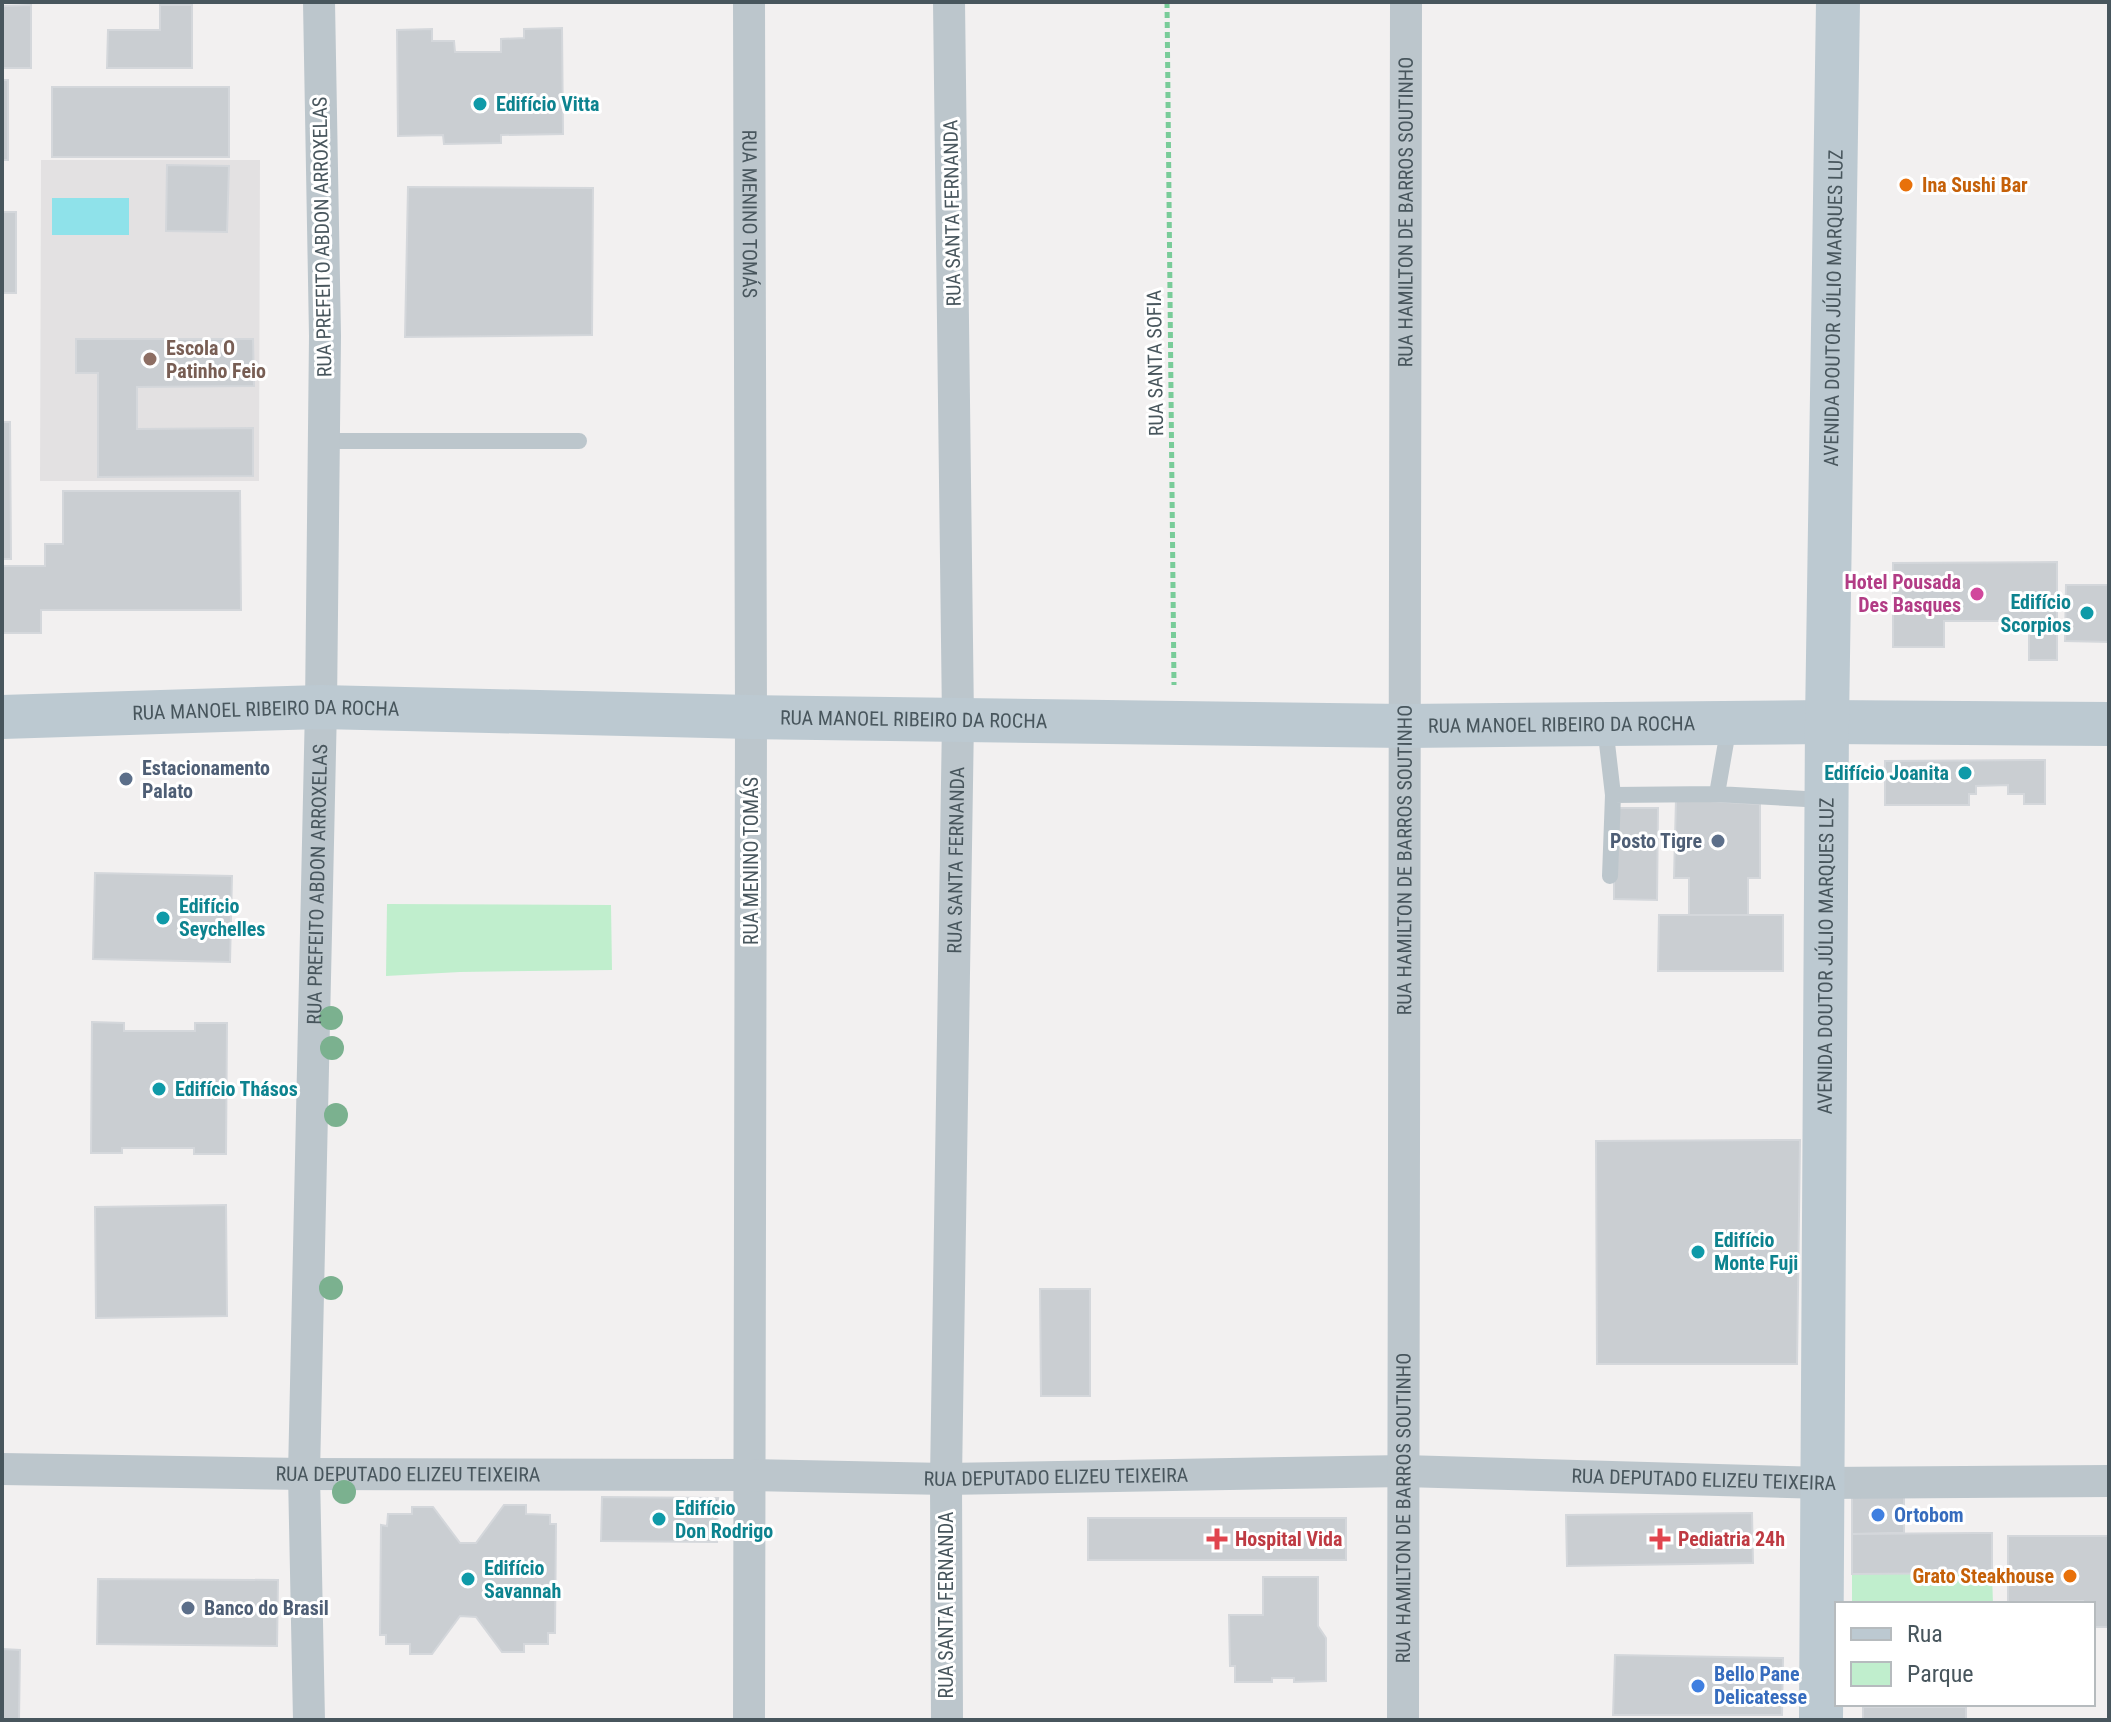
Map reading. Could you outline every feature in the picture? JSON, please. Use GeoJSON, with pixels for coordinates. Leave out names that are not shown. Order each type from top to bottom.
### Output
{"type":"FeatureCollection","features":[{"type":"Feature","properties":{"kind":"street","name":"RUA PREFEITO ABDON ARROXELAS"},"geometry":{"type":"LineString","coordinates":[[309,1720],[304,1474],[324,441],[319,2]]}},
{"type":"Feature","properties":{"kind":"street","name":"RUA MENINO TOMÁS"},"geometry":{"type":"LineString","coordinates":[[749,2],[749,1720]]}},
{"type":"Feature","properties":{"kind":"street","name":"RUA SANTA FERNANDA"},"geometry":{"type":"LineString","coordinates":[[947,1720],[946,1479],[958,720],[949,2]]}},
{"type":"Feature","properties":{"kind":"street","name":"RUA HAMILTON DE BARROS SOUTINHO"},"geometry":{"type":"LineString","coordinates":[[1403,1720],[1406,2]]}},
{"type":"Feature","properties":{"kind":"street","name":"AVENIDA DOUTOR JÚLIO MARQUES LUZ"},"geometry":{"type":"LineString","coordinates":[[1821,1720],[1826,800],[1838,2]]}},
{"type":"Feature","properties":{"kind":"street","name":"RUA MANOEL RIBEIRO DA ROCHA"},"geometry":{"type":"LineString","coordinates":[[2,717],[321,707],[1174,724],[2109,724]]}},
{"type":"Feature","properties":{"kind":"street","name":"RUA DEPUTADO ELIZEU TEIXEIRA"},"geometry":{"type":"LineString","coordinates":[[2,1469],[946,1479],[1404,1471],[1824,1483],[2109,1481]]}},
{"type":"Feature","properties":{"kind":"lane"},"geometry":{"type":"LineString","coordinates":[[324,441],[579,441]]}},
{"type":"Feature","properties":{"kind":"lane"},"geometry":{"type":"LineString","coordinates":[[1717,794],[1730,723]]}},
{"type":"Feature","properties":{"kind":"lane"},"geometry":{"type":"LineString","coordinates":[[1605,724],[1613,795],[1610,876]]}},
{"type":"Feature","properties":{"kind":"lane"},"geometry":{"type":"LineString","coordinates":[[1613,795],[1717,794],[1826,800]]}},
{"type":"Feature","properties":{"kind":"path","name":"RUA SANTA SOFIA"},"geometry":{"type":"LineString","coordinates":[[1167,2],[1174,724]]}},
{"type":"Feature","properties":{"kind":"shaded area","name":"Escola O Patinho Feio"},"geometry":{"type":"Polygon","coordinates":[[[41,160],[260,160],[259,481],[40,481],[41,160]]]}},
{"type":"Feature","properties":{"kind":"green space"},"geometry":{"type":"Polygon","coordinates":[[[387,904],[611,905],[612,970],[386,976],[387,904]]]}},
{"type":"Feature","properties":{"kind":"green space"},"geometry":{"type":"Polygon","coordinates":[[[1992,1573],[1993,1602],[1852,1602],[1852,1574],[1992,1573]]]}},
{"type":"Feature","properties":{"kind":"water"},"geometry":{"type":"Polygon","coordinates":[[[52,198],[129,198],[129,235],[52,235],[52,198]]]}},
{"type":"Feature","properties":{"kind":"building"},"geometry":{"type":"Polygon","coordinates":[[[31,5],[31,68],[2,68],[2,6],[31,5]]]}},
{"type":"Feature","properties":{"kind":"building"},"geometry":{"type":"Polygon","coordinates":[[[160,5],[192,5],[192,68],[107,68],[108,30],[160,30],[160,5]]]}},
{"type":"Feature","properties":{"kind":"building","name":"Edifício Vitta"},"geometry":{"type":"Polygon","coordinates":[[[562,28],[563,134],[501,135],[501,143],[444,144],[443,135],[398,136],[397,30],[432,29],[432,41],[454,41],[455,52],[501,52],[501,39],[524,38],[524,29],[562,28]]]}},
{"type":"Feature","properties":{"kind":"building"},"geometry":{"type":"Polygon","coordinates":[[[2,80],[8,80],[8,160],[2,160],[2,80]]]}},
{"type":"Feature","properties":{"kind":"building"},"geometry":{"type":"Polygon","coordinates":[[[52,87],[229,87],[229,157],[52,157],[52,87]]]}},
{"type":"Feature","properties":{"kind":"building"},"geometry":{"type":"Polygon","coordinates":[[[167,165],[229,166],[227,232],[166,231],[167,165]]]}},
{"type":"Feature","properties":{"kind":"building"},"geometry":{"type":"Polygon","coordinates":[[[408,187],[593,188],[592,335],[405,337],[408,187]]]}},
{"type":"Feature","properties":{"kind":"building"},"geometry":{"type":"Polygon","coordinates":[[[2,212],[16,212],[16,293],[2,293],[2,212]]]}},
{"type":"Feature","properties":{"kind":"building"},"geometry":{"type":"Polygon","coordinates":[[[76,339],[253,339],[254,386],[137,387],[137,429],[253,428],[253,476],[98,477],[98,373],[76,373],[76,339]]]}},
{"type":"Feature","properties":{"kind":"building"},"geometry":{"type":"Polygon","coordinates":[[[2,422],[10,422],[11,559],[2,559],[2,422]]]}},
{"type":"Feature","properties":{"kind":"building"},"geometry":{"type":"Polygon","coordinates":[[[63,491],[240,491],[241,610],[41,610],[41,633],[2,633],[2,566],[45,566],[45,544],[63,544],[63,491]]]}},
{"type":"Feature","properties":{"kind":"building"},"geometry":{"type":"Polygon","coordinates":[[[2057,562],[2057,660],[2029,660],[2029,621],[1944,621],[1944,647],[1893,647],[1893,563],[2057,562]]]}},
{"type":"Feature","properties":{"kind":"building","name":"Edifício Scorpios"},"geometry":{"type":"Polygon","coordinates":[[[2066,585],[2109,585],[2109,642],[2065,641],[2066,585]]]}},
{"type":"Feature","properties":{"kind":"building","name":"Edifício Joanita"},"geometry":{"type":"Polygon","coordinates":[[[2045,760],[2045,804],[2024,804],[2024,794],[2008,794],[2008,785],[1976,786],[1976,794],[1969,794],[1969,805],[1885,805],[1885,761],[2045,760]]]}},
{"type":"Feature","properties":{"kind":"building","name":"Posto Tigre"},"geometry":{"type":"Polygon","coordinates":[[[1676,799],[1760,804],[1760,878],[1748,878],[1748,915],[1689,915],[1689,878],[1674,878],[1676,799]]]}},
{"type":"Feature","properties":{"kind":"building"},"geometry":{"type":"Polygon","coordinates":[[[1614,808],[1658,808],[1657,900],[1614,899],[1614,808]]]}},
{"type":"Feature","properties":{"kind":"building","name":"Edifício Seychelles"},"geometry":{"type":"Polygon","coordinates":[[[95,873],[232,876],[230,962],[93,959],[95,873]]]}},
{"type":"Feature","properties":{"kind":"building"},"geometry":{"type":"Polygon","coordinates":[[[1659,915],[1783,915],[1783,971],[1658,971],[1659,915]]]}},
{"type":"Feature","properties":{"kind":"building","name":"Edifício Thásos"},"geometry":{"type":"Polygon","coordinates":[[[92,1022],[124,1023],[124,1031],[195,1031],[195,1023],[227,1023],[226,1154],[194,1154],[194,1148],[122,1148],[122,1153],[91,1153],[92,1022]]]}},
{"type":"Feature","properties":{"kind":"building","name":"Edifício Monte Fuji"},"geometry":{"type":"Polygon","coordinates":[[[1800,1140],[1797,1364],[1597,1364],[1596,1141],[1800,1140]]]}},
{"type":"Feature","properties":{"kind":"building"},"geometry":{"type":"Polygon","coordinates":[[[226,1205],[227,1316],[96,1318],[95,1207],[226,1205]]]}},
{"type":"Feature","properties":{"kind":"building"},"geometry":{"type":"Polygon","coordinates":[[[1040,1289],[1090,1289],[1090,1396],[1041,1396],[1040,1289]]]}},
{"type":"Feature","properties":{"kind":"building","name":"Ortobom"},"geometry":{"type":"Polygon","coordinates":[[[1904,1496],[1904,1533],[1852,1534],[1852,1497],[1904,1496]]]}},
{"type":"Feature","properties":{"kind":"building","name":"Edifício Don Rodrigo"},"geometry":{"type":"Polygon","coordinates":[[[602,1497],[718,1498],[717,1542],[601,1541],[602,1497]]]}},
{"type":"Feature","properties":{"kind":"building","name":"Edifício Savannah"},"geometry":{"type":"Polygon","coordinates":[[[504,1505],[526,1505],[526,1514],[550,1515],[550,1524],[556,1524],[555,1633],[548,1633],[548,1644],[524,1644],[524,1652],[502,1652],[476,1617],[460,1616],[432,1654],[410,1654],[410,1644],[386,1644],[386,1635],[380,1635],[381,1525],[387,1526],[388,1514],[412,1514],[412,1507],[433,1507],[460,1543],[476,1543],[504,1505]]]}},
{"type":"Feature","properties":{"kind":"building","name":"Pediatria 24h"},"geometry":{"type":"Polygon","coordinates":[[[1752,1513],[1753,1563],[1567,1566],[1566,1515],[1752,1513]]]}},
{"type":"Feature","properties":{"kind":"building","name":"Hospital Vida"},"geometry":{"type":"Polygon","coordinates":[[[1088,1518],[1346,1518],[1346,1560],[1088,1560],[1088,1518]]]}},
{"type":"Feature","properties":{"kind":"building"},"geometry":{"type":"Polygon","coordinates":[[[1992,1533],[1992,1573],[1852,1574],[1852,1534],[1992,1533]]]}},
{"type":"Feature","properties":{"kind":"building"},"geometry":{"type":"Polygon","coordinates":[[[2008,1536],[2109,1536],[2109,1627],[2095,1627],[2095,1602],[2008,1602],[2008,1536]]]}},
{"type":"Feature","properties":{"kind":"building"},"geometry":{"type":"Polygon","coordinates":[[[1263,1577],[1318,1577],[1318,1626],[1326,1638],[1326,1681],[1294,1682],[1294,1678],[1272,1678],[1272,1682],[1235,1682],[1235,1666],[1230,1666],[1229,1615],[1263,1615],[1263,1577]]]}},
{"type":"Feature","properties":{"kind":"building"},"geometry":{"type":"Polygon","coordinates":[[[98,1579],[278,1580],[277,1646],[97,1644],[98,1579]]]}},
{"type":"Feature","properties":{"kind":"building"},"geometry":{"type":"Polygon","coordinates":[[[2,1649],[20,1650],[19,1720],[2,1720],[2,1649]]]}},
{"type":"Feature","properties":{"kind":"building","name":"Bello Pane Delicatesse"},"geometry":{"type":"Polygon","coordinates":[[[1615,1655],[1783,1658],[1782,1715],[1613,1715],[1615,1655]]]}},
{"type":"Feature","properties":{"kind":"building"},"geometry":{"type":"Polygon","coordinates":[[[1863,1707],[1966,1707],[1966,1720],[1863,1720],[1863,1707]]]}},
{"type":"Feature","properties":{"kind":"place","name":"Edifício Vitta"},"geometry":{"type":"Point","coordinates":[480,104]}},
{"type":"Feature","properties":{"kind":"place","name":"Ina Sushi Bar"},"geometry":{"type":"Point","coordinates":[1906,185]}},
{"type":"Feature","properties":{"kind":"place","name":"Escola O Patinho Feio"},"geometry":{"type":"Point","coordinates":[150,359]}},
{"type":"Feature","properties":{"kind":"place","name":"Hotel Pousada Des Basques"},"geometry":{"type":"Point","coordinates":[1977,594]}},
{"type":"Feature","properties":{"kind":"place","name":"Edifício Scorpios"},"geometry":{"type":"Point","coordinates":[2087,613]}},
{"type":"Feature","properties":{"kind":"place","name":"Edifício Joanita"},"geometry":{"type":"Point","coordinates":[1965,773]}},
{"type":"Feature","properties":{"kind":"place","name":"Estacionamento Palato"},"geometry":{"type":"Point","coordinates":[126,779]}},
{"type":"Feature","properties":{"kind":"place","name":"Posto Tigre"},"geometry":{"type":"Point","coordinates":[1718,841]}},
{"type":"Feature","properties":{"kind":"place","name":"Edifício Seychelles"},"geometry":{"type":"Point","coordinates":[163,918]}},
{"type":"Feature","properties":{"kind":"place","name":"Edifício Thásos"},"geometry":{"type":"Point","coordinates":[159,1089]}},
{"type":"Feature","properties":{"kind":"place","name":"Edifício Monte Fuji"},"geometry":{"type":"Point","coordinates":[1698,1252]}},
{"type":"Feature","properties":{"kind":"place","name":"Ortobom"},"geometry":{"type":"Point","coordinates":[1878,1515]}},
{"type":"Feature","properties":{"kind":"place","name":"Edifício Don Rodrigo"},"geometry":{"type":"Point","coordinates":[659,1519]}},
{"type":"Feature","properties":{"kind":"place","name":"Hospital Vida"},"geometry":{"type":"Point","coordinates":[1217,1539]}},
{"type":"Feature","properties":{"kind":"place","name":"Pediatria 24h"},"geometry":{"type":"Point","coordinates":[1660,1539]}},
{"type":"Feature","properties":{"kind":"place","name":"Grato Steakhouse"},"geometry":{"type":"Point","coordinates":[2070,1576]}},
{"type":"Feature","properties":{"kind":"place","name":"Edifício Savannah"},"geometry":{"type":"Point","coordinates":[468,1579]}},
{"type":"Feature","properties":{"kind":"place","name":"Banco do Brasil"},"geometry":{"type":"Point","coordinates":[188,1608]}},
{"type":"Feature","properties":{"kind":"place","name":"Bello Pane Delicatesse"},"geometry":{"type":"Point","coordinates":[1698,1686]}}]}
